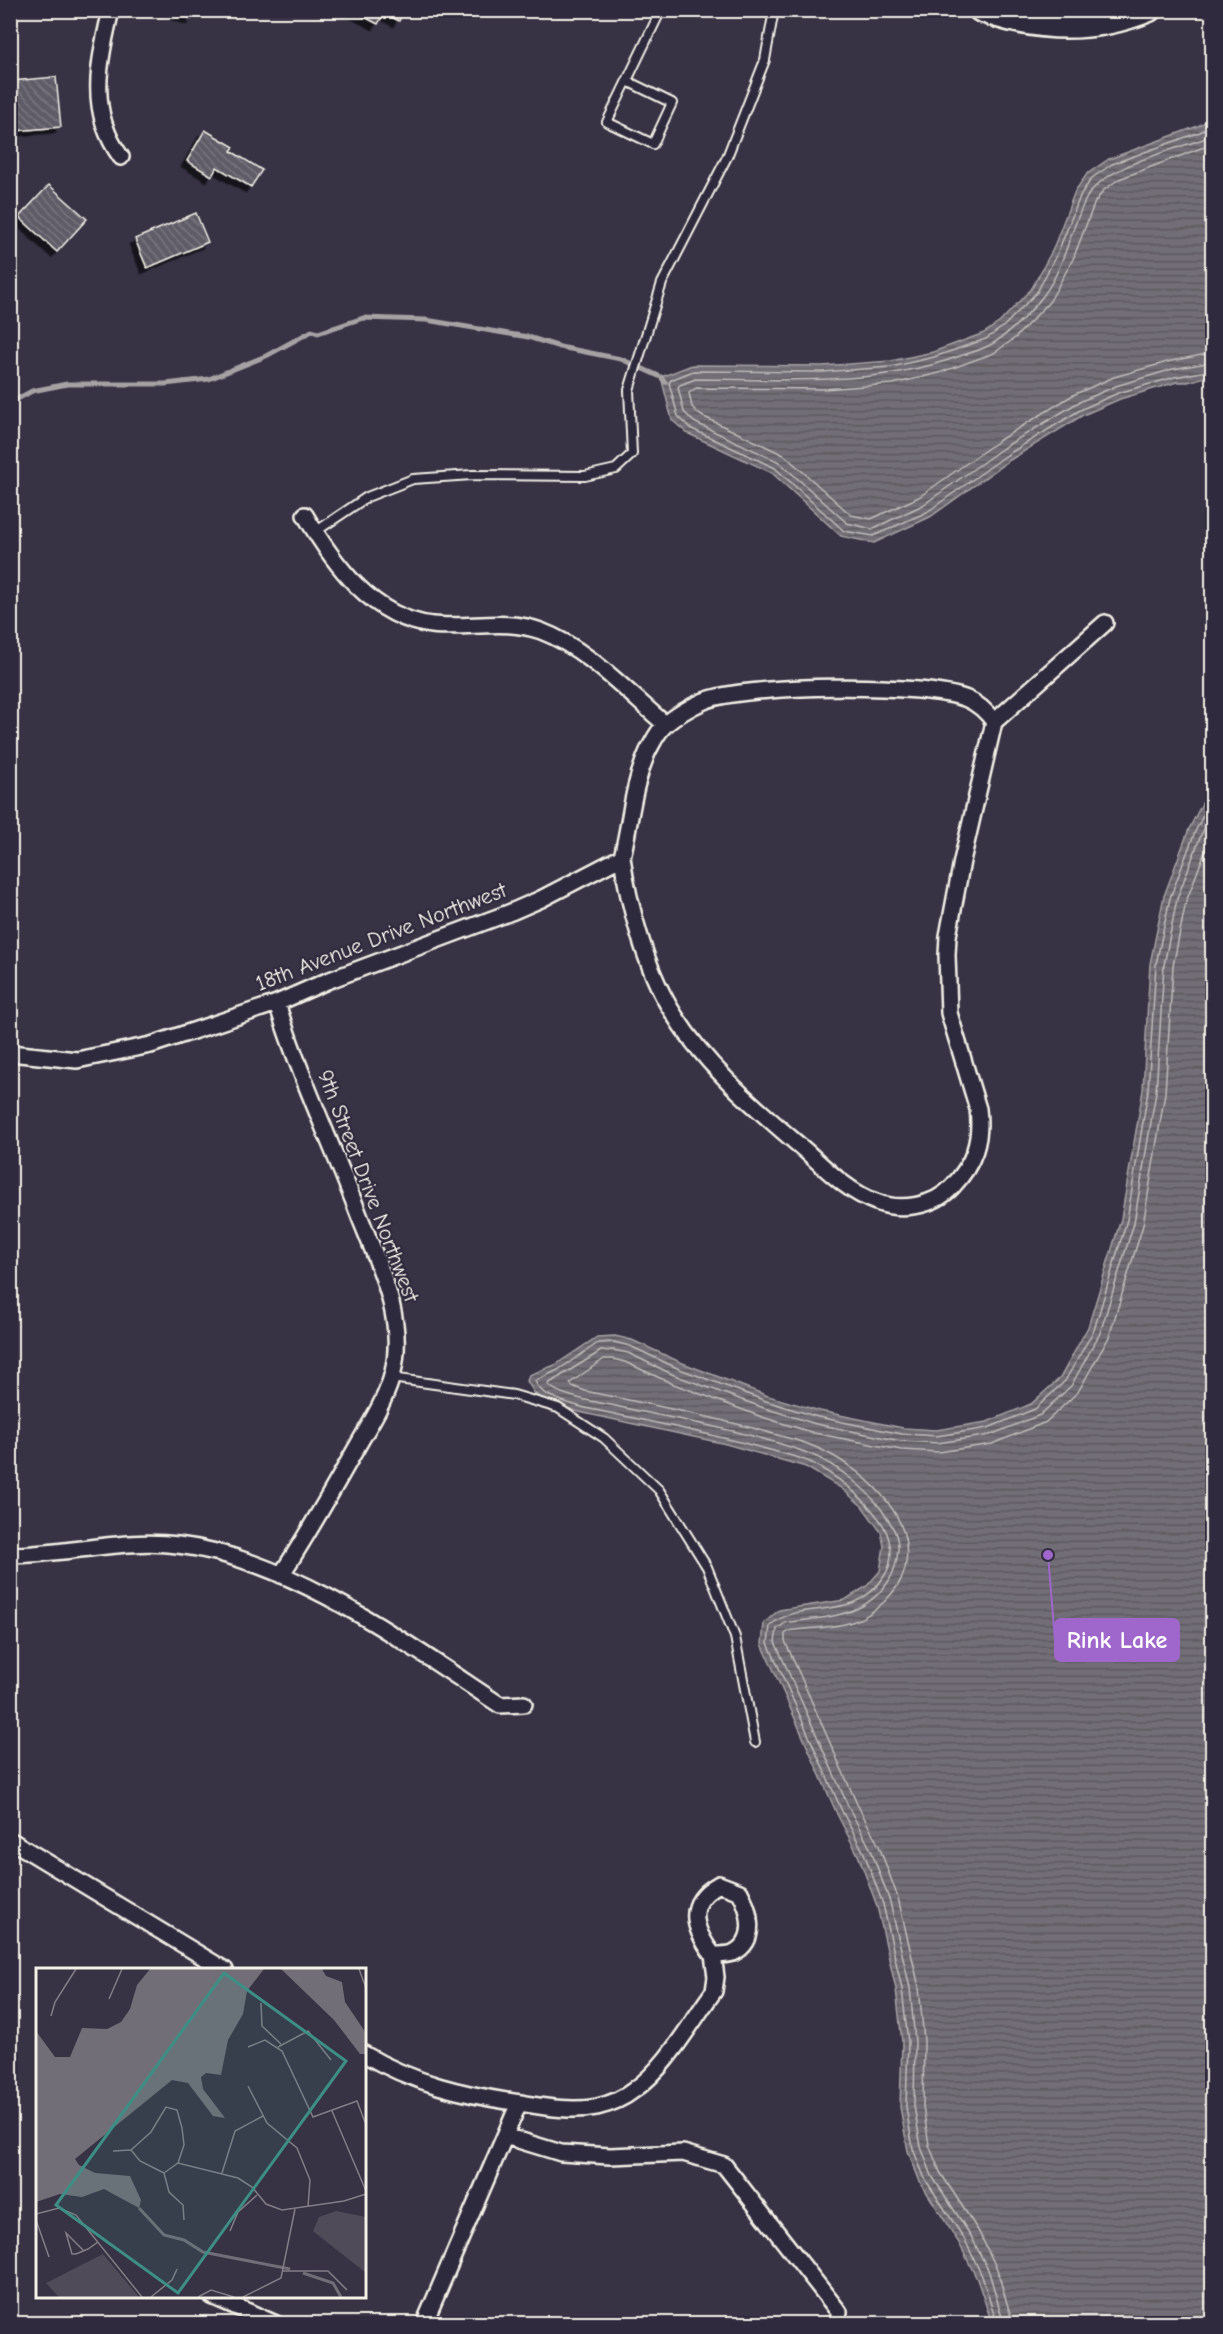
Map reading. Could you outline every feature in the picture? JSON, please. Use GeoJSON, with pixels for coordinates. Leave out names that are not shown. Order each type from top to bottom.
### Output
{"type":"FeatureCollection","features":[{"type":"Feature","properties":{"kind":"street"},"geometry":{"type":"LineString","coordinates":[[111,10],[100,59],[98,86],[106,133],[122,157]]}},
{"type":"Feature","properties":{"kind":"street"},"geometry":{"type":"LineString","coordinates":[[980,10],[1032,25],[1074,28],[1106,24],[1149,10]]}},
{"type":"Feature","properties":{"kind":"street"},"geometry":{"type":"LineString","coordinates":[[305,515],[326,551],[364,592],[386,610],[432,625],[507,624],[539,630],[572,646],[665,724]]}},
{"type":"Feature","properties":{"kind":"street"},"geometry":{"type":"LineString","coordinates":[[994,722],[986,710],[968,699],[932,690],[879,688],[745,692],[705,701],[665,724],[656,735],[638,773],[631,801],[622,857],[625,882],[639,934],[660,989],[674,1014],[704,1055],[757,1109],[844,1185],[878,1203],[902,1207],[914,1206],[938,1198],[965,1173],[979,1140],[978,1109],[949,1013],[947,955],[948,936],[962,861],[994,722],[1105,623]]}},
{"type":"Feature","properties":{"kind":"street","name":"18th Avenue Drive Northwest"},"geometry":{"type":"LineString","coordinates":[[10,1053],[77,1060],[151,1045],[277,1003],[327,981],[511,912],[622,857]]}},
{"type":"Feature","properties":{"kind":"street","name":"9th Street Drive Northwest"},"geometry":{"type":"LineString","coordinates":[[277,1003],[303,1077],[333,1147],[389,1294],[397,1342],[391,1378],[382,1402],[314,1526],[281,1575]]}},
{"type":"Feature","properties":{"kind":"street"},"geometry":{"type":"LineString","coordinates":[[10,1555],[31,1555],[115,1545],[177,1545],[222,1552],[281,1575],[360,1616],[500,1705],[524,1704]]}},
{"type":"Feature","properties":{"kind":"street"},"geometry":{"type":"LineString","coordinates":[[10,1840],[222,1968]]}},
{"type":"Feature","properties":{"kind":"street"},"geometry":{"type":"LineString","coordinates":[[366,2055],[420,2082],[470,2095],[557,2109],[595,2108],[609,2104],[634,2090],[657,2070],[714,1991],[717,1977],[713,1955],[705,1944],[695,1918],[696,1905],[707,1891],[719,1884],[740,1892],[747,1905],[751,1922],[748,1937],[740,1947],[732,1953],[713,1955]]}},
{"type":"Feature","properties":{"kind":"street"},"geometry":{"type":"LineString","coordinates":[[424,2324],[519,2103]]}},
{"type":"Feature","properties":{"kind":"street"},"geometry":{"type":"LineString","coordinates":[[505,2136],[561,2153],[610,2156],[683,2153],[724,2165],[839,2312]]}},
{"type":"Feature","properties":{"kind":"street"},"geometry":{"type":"LineString","coordinates":[[217,2298],[276,2324]]}},
{"type":"Feature","properties":{"kind":"lane"},"geometry":{"type":"LineString","coordinates":[[627,81],[672,103],[653,144],[607,122],[661,10]]}},
{"type":"Feature","properties":{"kind":"lane"},"geometry":{"type":"LineString","coordinates":[[315,531],[367,497],[412,479],[472,475],[585,476],[616,469],[632,454],[629,390],[662,283],[727,157],[765,60],[774,10]]}},
{"type":"Feature","properties":{"kind":"lane"},"geometry":{"type":"LineString","coordinates":[[391,1378],[514,1395],[558,1408],[604,1438],[659,1490],[707,1567],[735,1637],[755,1742]]}},
{"type":"Feature","properties":{"kind":"water"},"geometry":{"type":"Polygon","coordinates":[[[1212,118],[1212,375],[1188,382],[1177,382],[1120,399],[1083,415],[1010,460],[930,517],[874,543],[841,536],[772,473],[687,433],[672,420],[661,377],[692,365],[822,366],[891,361],[933,352],[984,333],[1000,322],[1032,288],[1053,249],[1075,191],[1087,174],[1109,159],[1198,126],[1212,118]]]}},
{"type":"Feature","properties":{"kind":"water"},"geometry":{"type":"Polygon","coordinates":[[[1212,784],[1212,2323],[992,2323],[977,2279],[959,2243],[920,2182],[908,2151],[900,2107],[902,2042],[896,1989],[877,1906],[858,1855],[837,1814],[762,1644],[764,1623],[779,1610],[845,1600],[867,1586],[880,1571],[884,1546],[881,1532],[862,1506],[841,1488],[806,1467],[726,1444],[579,1412],[546,1401],[535,1394],[527,1381],[529,1375],[555,1365],[597,1337],[615,1336],[632,1340],[680,1362],[768,1396],[820,1411],[903,1428],[936,1430],[987,1422],[1031,1404],[1060,1378],[1088,1327],[1121,1219],[1143,1090],[1150,964],[1164,896],[1189,829],[1212,784]]]}},
{"type":"Feature","properties":{"kind":"building"},"geometry":{"type":"Polygon","coordinates":[[[167,10],[195,10],[192,19],[167,10]]]}},
{"type":"Feature","properties":{"kind":"building"},"geometry":{"type":"Polygon","coordinates":[[[351,10],[404,10],[399,21],[384,13],[378,24],[351,10]]]}},
{"type":"Feature","properties":{"kind":"building"},"geometry":{"type":"Polygon","coordinates":[[[56,77],[61,127],[15,131],[11,81],[56,77]]]}},
{"type":"Feature","properties":{"kind":"building"},"geometry":{"type":"Polygon","coordinates":[[[205,130],[234,147],[231,151],[262,170],[251,187],[217,167],[212,176],[187,161],[205,130]]]}},
{"type":"Feature","properties":{"kind":"building"},"geometry":{"type":"Polygon","coordinates":[[[49,185],[87,219],[57,252],[19,217],[49,185]]]}},
{"type":"Feature","properties":{"kind":"building"},"geometry":{"type":"Polygon","coordinates":[[[196,213],[208,242],[147,268],[135,239],[196,213]]]}},
{"type":"Feature","properties":{"kind":"waterway"},"geometry":{"type":"LineString","coordinates":[[10,403],[32,391],[67,384],[165,384],[209,379],[266,356],[312,331],[318,333],[363,318],[426,320],[528,337],[560,347],[621,359],[661,377],[665,382]]}},
{"type":"Feature","properties":{"kind":"place","name":"Rink Lake"},"geometry":{"type":"Point","coordinates":[1048,1555]}}]}
